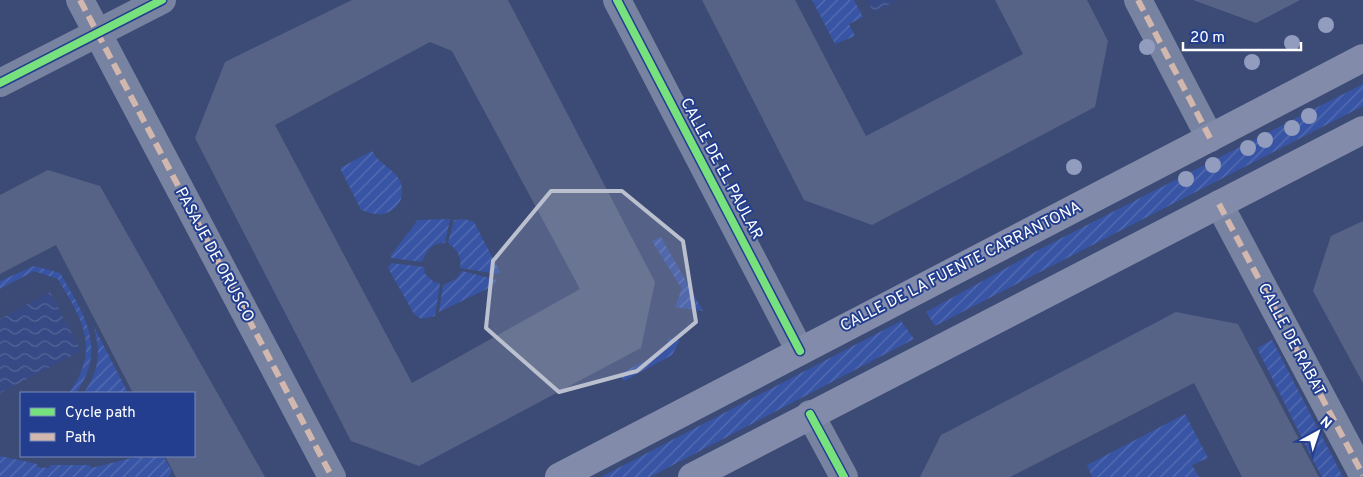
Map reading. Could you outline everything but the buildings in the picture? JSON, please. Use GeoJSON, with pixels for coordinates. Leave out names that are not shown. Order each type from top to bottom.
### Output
{"type":"FeatureCollection","features":[{"type":"Feature","properties":{"kind":"main road","name":"CALLE DE LA FUENTE CARRANTONA"},"geometry":{"type":"LineString","coordinates":[[559,477],[1363,58]]}},
{"type":"Feature","properties":{"kind":"main road"},"geometry":{"type":"LineString","coordinates":[[692,477],[810,414],[1363,130]]}},
{"type":"Feature","properties":{"kind":"street","name":"PASAJE DE ORUSCO"},"geometry":{"type":"LineString","coordinates":[[80,0],[332,477]]}},
{"type":"Feature","properties":{"kind":"street"},"geometry":{"type":"LineString","coordinates":[[0,83],[162,0]]}},
{"type":"Feature","properties":{"kind":"street","name":"CALLE DE EL PAULAR"},"geometry":{"type":"LineString","coordinates":[[617,0],[800,351]]}},
{"type":"Feature","properties":{"kind":"street"},"geometry":{"type":"LineString","coordinates":[[1138,0],[1210,138]]}},
{"type":"Feature","properties":{"kind":"street","name":"CALLE DE RABAT"},"geometry":{"type":"LineString","coordinates":[[1219,204],[1363,475]]}},
{"type":"Feature","properties":{"kind":"street"},"geometry":{"type":"LineString","coordinates":[[810,414],[844,477]]}},
{"type":"Feature","properties":{"kind":"highlighted area"},"geometry":{"type":"Polygon","coordinates":[[[551,191],[622,191],[683,241],[696,322],[637,371],[559,392],[486,328],[493,261],[551,191]]]}},
{"type":"Feature","properties":{"kind":"shaded area"},"geometry":{"type":"Polygon","coordinates":[[[812,0],[854,0],[863,17],[849,24],[855,36],[835,44],[812,0]]]}},
{"type":"Feature","properties":{"kind":"shaded area"},"geometry":{"type":"Polygon","coordinates":[[[1363,84],[1363,106],[935,326],[926,312],[1046,246],[1363,84]]]}},
{"type":"Feature","properties":{"kind":"shaded area"},"geometry":{"type":"Polygon","coordinates":[[[372,151],[396,175],[402,186],[402,196],[399,203],[394,209],[385,214],[373,214],[361,210],[340,168],[372,151]]]}},
{"type":"Feature","properties":{"kind":"shaded area"},"geometry":{"type":"Polygon","coordinates":[[[450,219],[445,243],[433,246],[422,262],[391,258],[391,255],[418,220],[450,219]]]}},
{"type":"Feature","properties":{"kind":"shaded area"},"geometry":{"type":"Polygon","coordinates":[[[464,219],[474,222],[500,272],[498,274],[460,268],[458,254],[448,243],[454,220],[464,219]]]}},
{"type":"Feature","properties":{"kind":"shaded area"},"geometry":{"type":"Polygon","coordinates":[[[661,237],[703,311],[675,307],[682,289],[652,241],[661,237]]]}},
{"type":"Feature","properties":{"kind":"shaded area"},"geometry":{"type":"Polygon","coordinates":[[[391,263],[424,267],[425,274],[434,282],[440,283],[435,316],[421,319],[414,314],[388,268],[391,263]]]}},
{"type":"Feature","properties":{"kind":"shaded area"},"geometry":{"type":"Polygon","coordinates":[[[34,266],[60,273],[84,317],[89,332],[90,361],[85,377],[77,392],[70,392],[79,377],[84,363],[85,335],[75,308],[58,279],[34,271],[0,289],[0,281],[34,266]]]}},
{"type":"Feature","properties":{"kind":"shaded area"},"geometry":{"type":"Polygon","coordinates":[[[462,271],[497,280],[493,286],[439,312],[443,285],[456,279],[462,271]]]}},
{"type":"Feature","properties":{"kind":"shaded area"},"geometry":{"type":"Polygon","coordinates":[[[901,321],[914,339],[650,477],[601,477],[901,321]]]}},
{"type":"Feature","properties":{"kind":"shaded area"},"geometry":{"type":"Polygon","coordinates":[[[94,327],[127,392],[85,392],[96,369],[98,345],[94,327]]]}},
{"type":"Feature","properties":{"kind":"shaded area"},"geometry":{"type":"Polygon","coordinates":[[[669,338],[680,340],[672,355],[624,381],[620,374],[664,351],[669,338]]]}},
{"type":"Feature","properties":{"kind":"shaded area"},"geometry":{"type":"Polygon","coordinates":[[[1272,340],[1343,477],[1322,477],[1315,464],[1257,348],[1272,340]]]}},
{"type":"Feature","properties":{"kind":"shaded area"},"geometry":{"type":"Polygon","coordinates":[[[1185,414],[1208,458],[1192,465],[1199,477],[1092,477],[1087,465],[1185,414]]]}},
{"type":"Feature","properties":{"kind":"shaded area"},"geometry":{"type":"Polygon","coordinates":[[[0,456],[37,464],[37,467],[49,468],[50,465],[90,465],[91,468],[136,457],[164,457],[172,471],[169,477],[0,477],[0,456]]]}},
{"type":"Feature","properties":{"kind":"water"},"geometry":{"type":"Polygon","coordinates":[[[867,0],[898,0],[874,13],[867,0]]]}},
{"type":"Feature","properties":{"kind":"water"},"geometry":{"type":"Polygon","coordinates":[[[50,292],[81,351],[0,393],[0,319],[50,292]]]}},
{"type":"Feature","properties":{"kind":"marked path"},"geometry":{"type":"LineString","coordinates":[[80,0],[332,477]]}},
{"type":"Feature","properties":{"kind":"marked path"},"geometry":{"type":"LineString","coordinates":[[1138,0],[1210,138]]}},
{"type":"Feature","properties":{"kind":"marked path"},"geometry":{"type":"LineString","coordinates":[[1219,204],[1363,475]]}},
{"type":"Feature","properties":{"kind":"cycle path"},"geometry":{"type":"LineString","coordinates":[[0,83],[162,0]]}},
{"type":"Feature","properties":{"kind":"cycle path"},"geometry":{"type":"LineString","coordinates":[[617,0],[800,351]]}},
{"type":"Feature","properties":{"kind":"cycle path"},"geometry":{"type":"LineString","coordinates":[[810,414],[844,477]]}}]}
